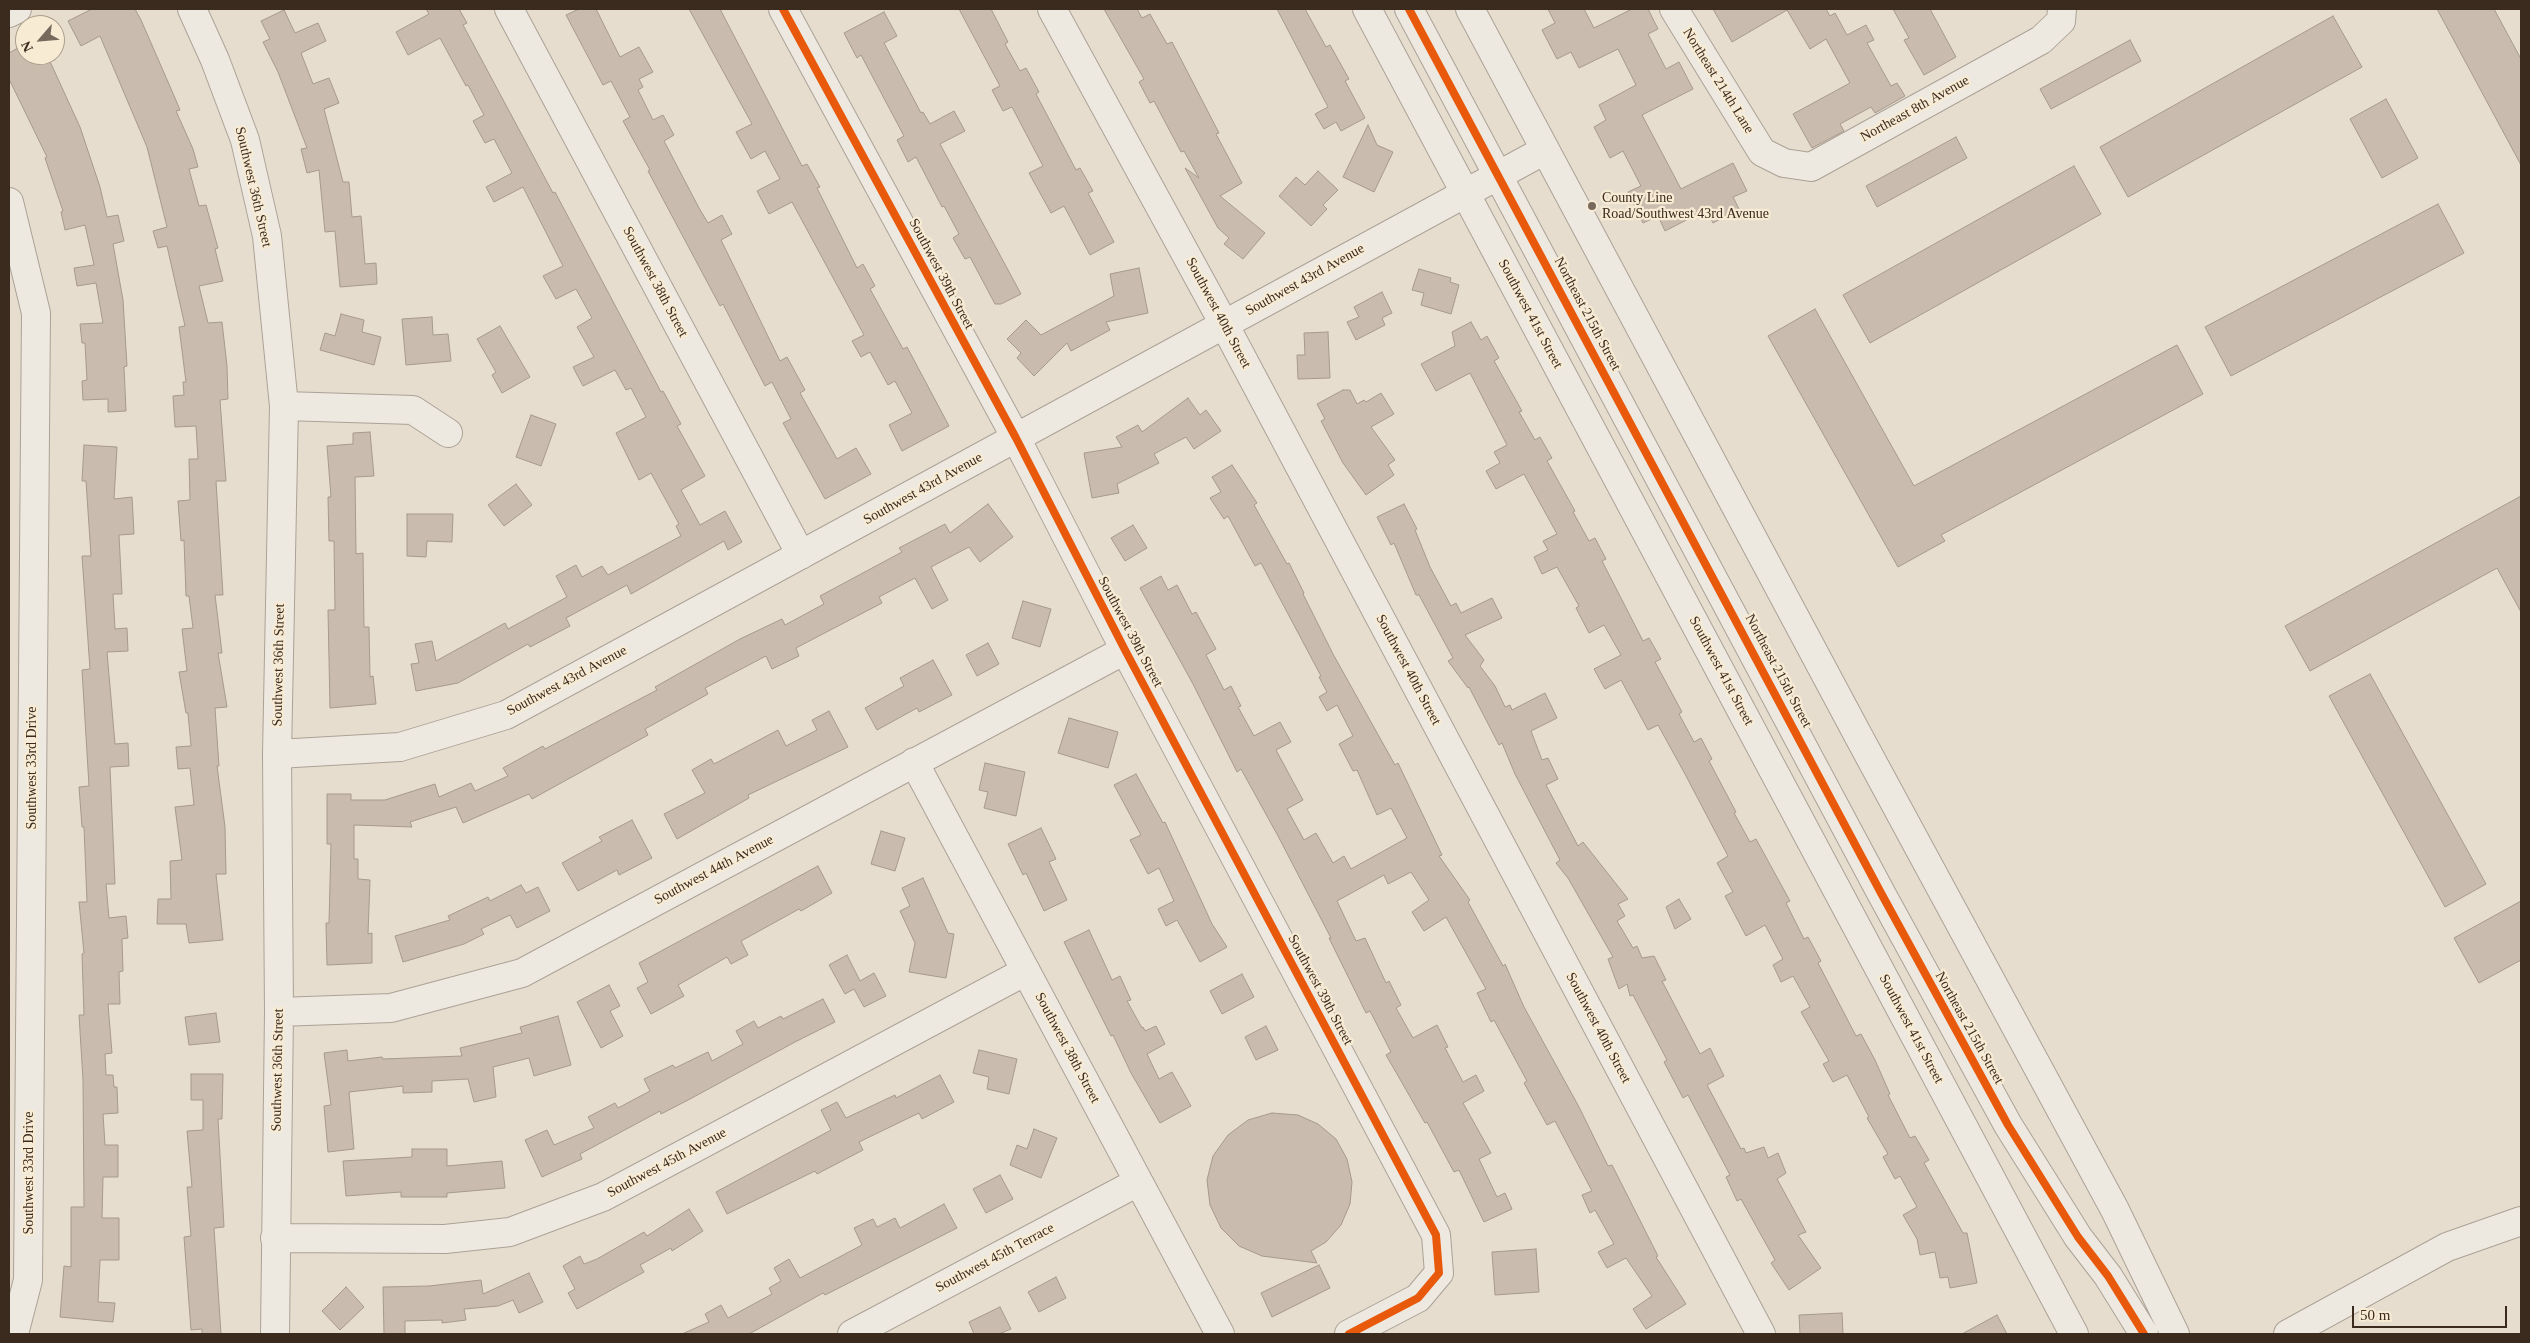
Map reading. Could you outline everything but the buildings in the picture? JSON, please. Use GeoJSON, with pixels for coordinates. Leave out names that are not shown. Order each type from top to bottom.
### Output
{"type":"FeatureCollection","features":[{"type":"Feature","properties":{"kind":"street"},"geometry":{"type":"LineString","coordinates":[[9,13],[17,9]]}},
{"type":"Feature","properties":{"kind":"street","name":"Southwest 36th Street"},"geometry":{"type":"LineString","coordinates":[[192,9],[215,60],[245,140],[266,236],[284,406],[277,754],[279,1012],[275,1334]]}},
{"type":"Feature","properties":{"kind":"street","name":"Southwest 38th Street"},"geometry":{"type":"LineString","coordinates":[[510,9],[802,555]]}},
{"type":"Feature","properties":{"kind":"street","name":"Southwest 40th Street"},"geometry":{"type":"LineString","coordinates":[[1052,9],[1224,324],[1760,1334]]}},
{"type":"Feature","properties":{"kind":"street","name":"Southwest 41st Street"},"geometry":{"type":"LineString","coordinates":[[1368,9],[2074,1334]]}},
{"type":"Feature","properties":{"kind":"street","name":"Northeast 215th Street"},"geometry":{"type":"LineString","coordinates":[[1409,9],[1881,893],[2008,1125],[2078,1237],[2108,1276],[2144,1334]]}},
{"type":"Feature","properties":{"kind":"street"},"geometry":{"type":"LineString","coordinates":[[1470,9],[2115,1210],[2175,1334]]}},
{"type":"Feature","properties":{"kind":"street","name":"Northeast 214th Lane"},"geometry":{"type":"LineString","coordinates":[[1674,9],[1762,152]]}},
{"type":"Feature","properties":{"kind":"street","name":"Southwest 39th Street"},"geometry":{"type":"LineString","coordinates":[[788,10],[1436,1235],[1439,1273],[1418,1298],[1349,1334]]}},
{"type":"Feature","properties":{"kind":"street","name":"Northeast 8th Avenue"},"geometry":{"type":"LineString","coordinates":[[1762,152],[1784,163],[1811,167],[2041,40],[2062,15]]}},
{"type":"Feature","properties":{"kind":"street","name":"Southwest 43rd Avenue"},"geometry":{"type":"LineString","coordinates":[[277,754],[400,747],[506,715],[1545,150]]}},
{"type":"Feature","properties":{"kind":"street","name":"Southwest 33rd Drive"},"geometry":{"type":"LineString","coordinates":[[9,202],[36,314],[28,1280],[14,1334]]}},
{"type":"Feature","properties":{"kind":"street"},"geometry":{"type":"LineString","coordinates":[[284,406],[413,410],[448,434]]}},
{"type":"Feature","properties":{"kind":"street","name":"Southwest 44th Avenue"},"geometry":{"type":"LineString","coordinates":[[279,1012],[392,1008],[522,973],[1125,650]]}},
{"type":"Feature","properties":{"kind":"street","name":"Southwest 38th Street"},"geometry":{"type":"LineString","coordinates":[[914,762],[1220,1334]]}},
{"type":"Feature","properties":{"kind":"street"},"geometry":{"type":"LineString","coordinates":[[1848,910],[1881,893]]}},
{"type":"Feature","properties":{"kind":"street","name":"Southwest 45th Avenue"},"geometry":{"type":"LineString","coordinates":[[275,1238],[445,1239],[510,1232],[603,1197],[1026,971]]}},
{"type":"Feature","properties":{"kind":"street","name":"Southwest 45th Terrace"},"geometry":{"type":"LineString","coordinates":[[852,1334],[1138,1182]]}},
{"type":"Feature","properties":{"kind":"street"},"geometry":{"type":"LineString","coordinates":[[2288,1334],[2448,1247],[2521,1221]]}},
{"type":"Feature","properties":{"kind":"cycle path"},"geometry":{"type":"LineString","coordinates":[[783,9],[1016,438],[1125,650],[1436,1235],[1439,1273],[1418,1298],[1349,1334]]}},
{"type":"Feature","properties":{"kind":"cycle path"},"geometry":{"type":"LineString","coordinates":[[1409,9],[1881,893],[2008,1125],[2078,1237],[2108,1276],[2144,1334]]}},
{"type":"Feature","properties":{"kind":"place","name":"County Line Road/Southwest 43rd Avenue"},"geometry":{"type":"Point","coordinates":[1592,206]}}]}
